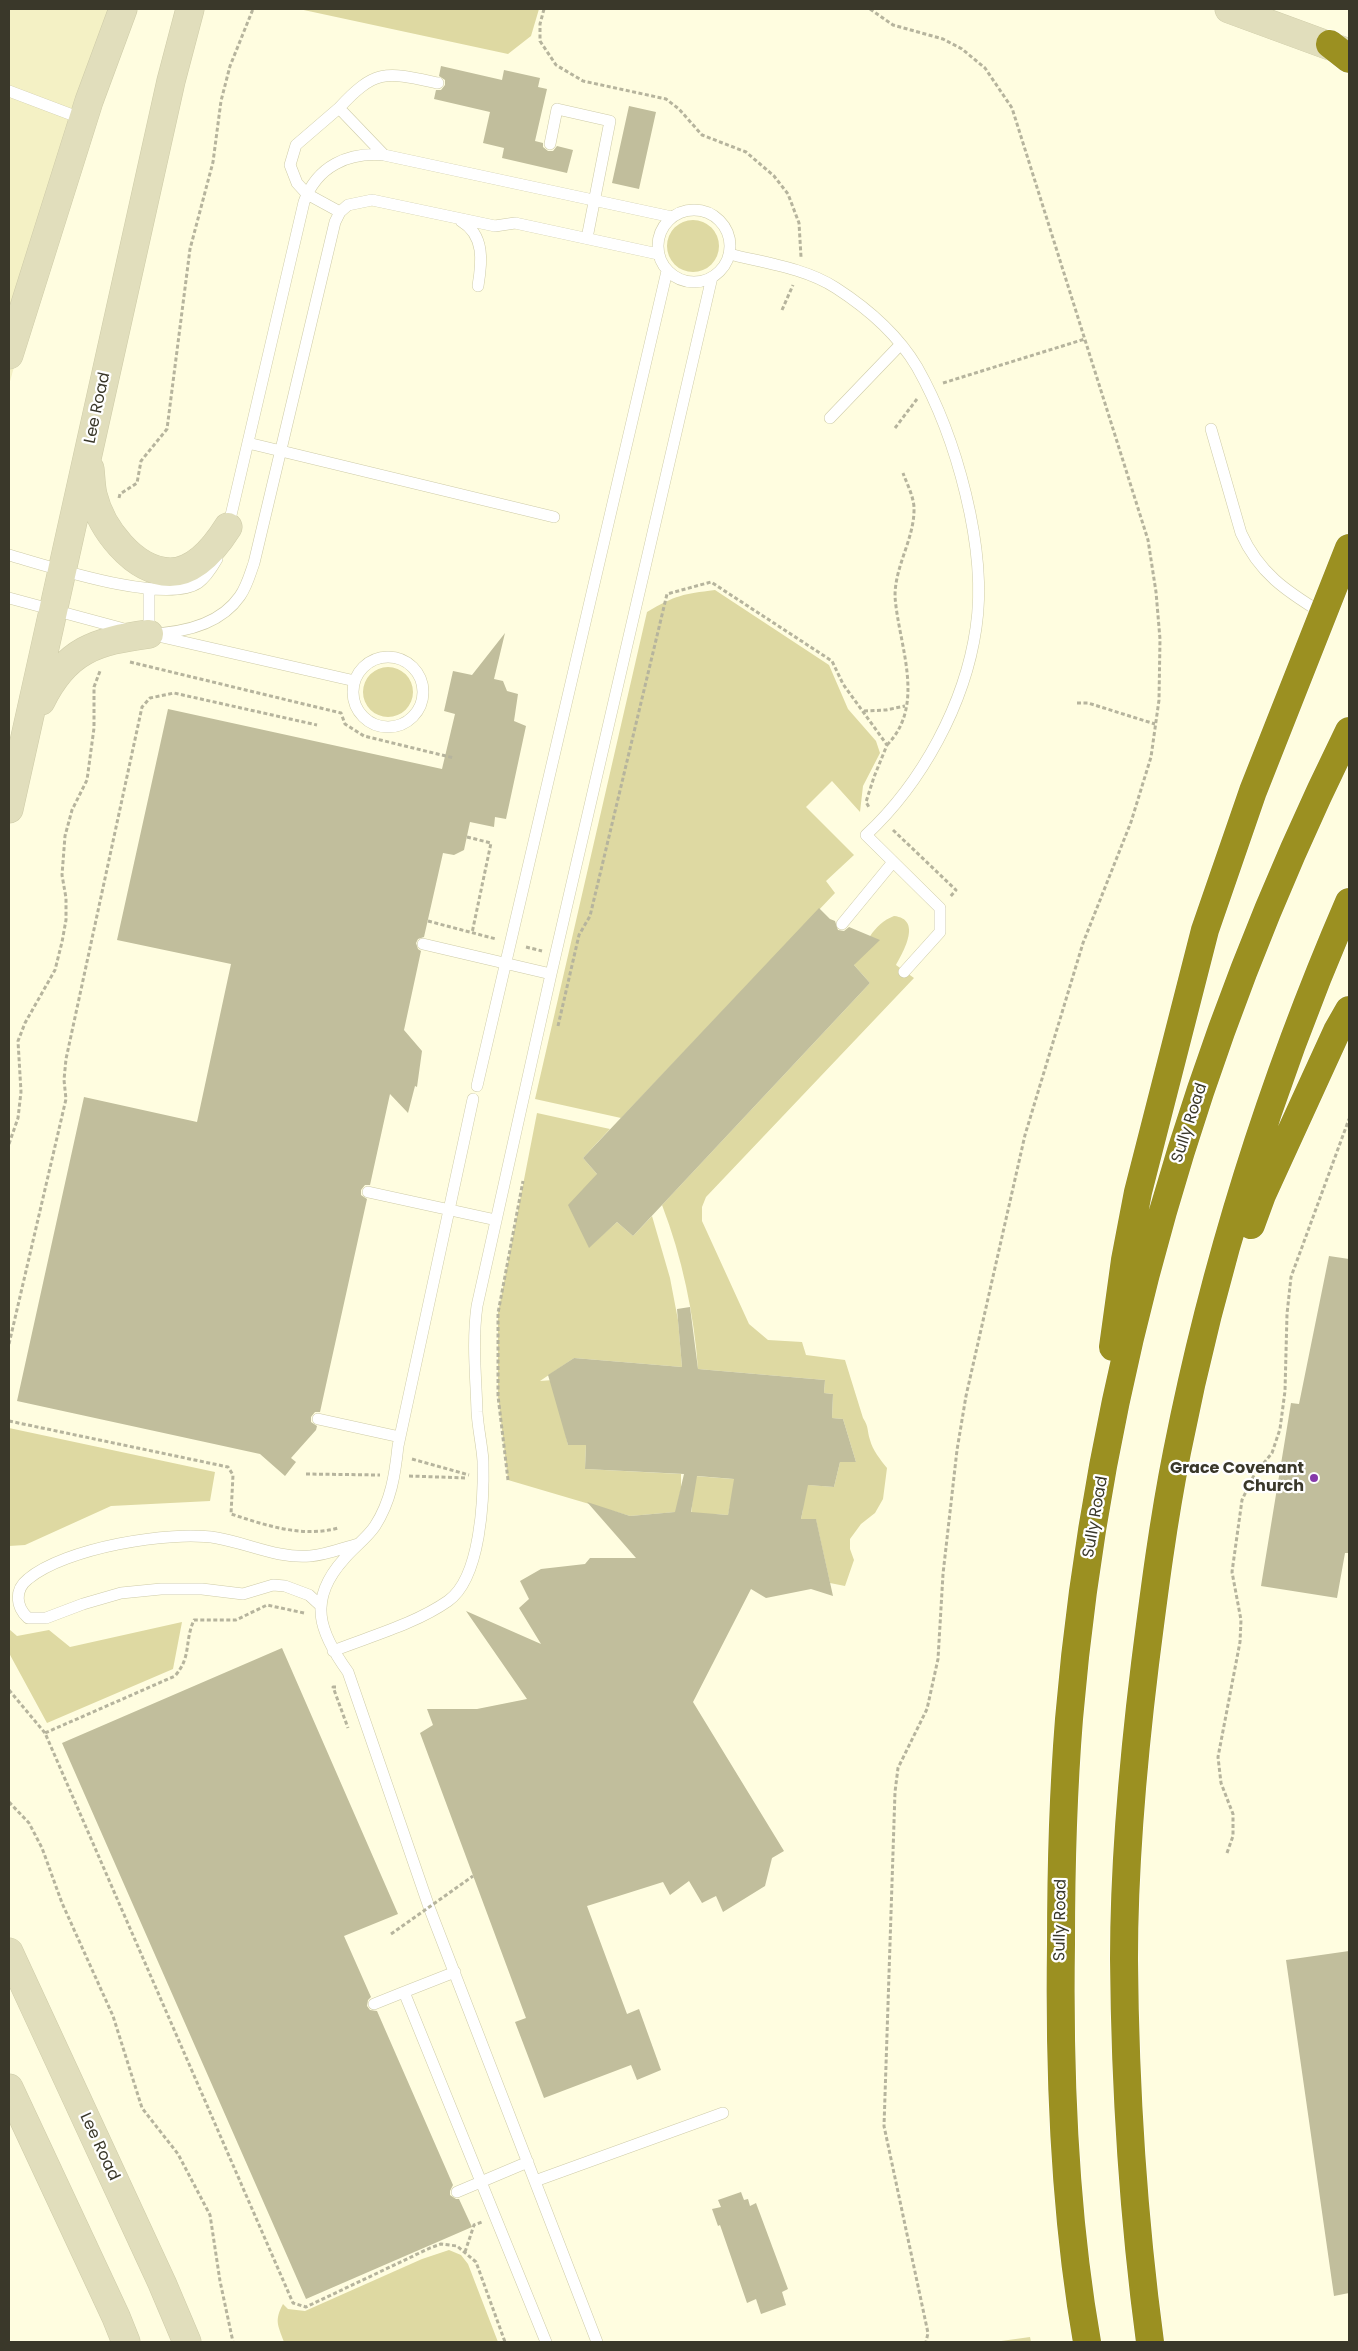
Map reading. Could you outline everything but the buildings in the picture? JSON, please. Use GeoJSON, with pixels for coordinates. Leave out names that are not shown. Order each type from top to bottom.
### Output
{"type":"FeatureCollection","features":[{"type":"Feature","properties":{"kind":"highway"},"geometry":{"type":"LineString","coordinates":[[1090,1544],[1119,1292],[1138,1192],[1205,930],[1253,791],[1349,548]]}},
{"type":"Feature","properties":{"kind":"highway","name":"Sully Road"},"geometry":{"type":"LineString","coordinates":[[1087,2342],[1071,2219],[1060,2028],[1061,1867],[1069,1720],[1090,1544],[1106,1454],[1133,1325],[1160,1220],[1192,1112],[1225,1018],[1296,842],[1349,730]]}},
{"type":"Feature","properties":{"kind":"highway"},"geometry":{"type":"LineString","coordinates":[[1150,2342],[1131,2176],[1124,1956],[1128,1842],[1137,1730],[1154,1595],[1177,1452],[1210,1309],[1259,1141],[1291,1044],[1349,902]]}},
{"type":"Feature","properties":{"kind":"highway"},"geometry":{"type":"LineString","coordinates":[[1177,1452],[1218,1316],[1262,1195],[1337,1031],[1349,1010]]}},
{"type":"Feature","properties":{"kind":"street"},"geometry":{"type":"LineString","coordinates":[[9,355],[83,119],[123,9]]}},
{"type":"Feature","properties":{"kind":"street"},"geometry":{"type":"LineString","coordinates":[[1229,9],[1343,52]]}},
{"type":"Feature","properties":{"kind":"street","name":"Lee Road"},"geometry":{"type":"LineString","coordinates":[[9,809],[169,90],[190,10]]}},
{"type":"Feature","properties":{"kind":"street"},"geometry":{"type":"LineString","coordinates":[[88,456],[93,496],[101,514],[118,544],[140,562],[169,572],[183,569],[206,556],[228,527]]}},
{"type":"Feature","properties":{"kind":"street"},"geometry":{"type":"LineString","coordinates":[[27,729],[50,683],[62,667],[79,653],[94,645],[117,638],[149,634]]}},
{"type":"Feature","properties":{"kind":"street","name":"Lee Road"},"geometry":{"type":"LineString","coordinates":[[9,1952],[186,2340]]}},
{"type":"Feature","properties":{"kind":"street"},"geometry":{"type":"LineString","coordinates":[[9,2088],[126,2342]]}},
{"type":"Feature","properties":{"kind":"lane"},"geometry":{"type":"LineString","coordinates":[[340,212],[307,194],[297,183],[290,166],[296,145],[339,108],[364,83],[373,78],[398,76],[438,83]]}},
{"type":"Feature","properties":{"kind":"lane"},"geometry":{"type":"LineString","coordinates":[[9,91],[83,119]]}},
{"type":"Feature","properties":{"kind":"lane"},"geometry":{"type":"LineString","coordinates":[[339,108],[384,155]]}},
{"type":"Feature","properties":{"kind":"lane"},"geometry":{"type":"LineString","coordinates":[[550,144],[557,109],[610,121],[587,238]]}},
{"type":"Feature","properties":{"kind":"lane"},"geometry":{"type":"LineString","coordinates":[[9,555],[149,590],[182,589],[198,582],[215,563],[223,550],[307,194],[324,170],[335,164],[354,155],[384,155],[672,217]]}},
{"type":"Feature","properties":{"kind":"lane"},"geometry":{"type":"LineString","coordinates":[[149,634],[173,632],[200,625],[220,614],[240,596],[254,563],[335,222],[340,212],[348,205],[372,200],[495,226],[515,223],[658,254]]}},
{"type":"Feature","properties":{"kind":"lane"},"geometry":{"type":"LineString","coordinates":[[699,210],[718,219],[725,228],[729,239],[729,254],[721,270],[712,277],[691,282],[673,276],[667,271],[658,254],[660,234],[672,217],[681,212],[699,210]]}},
{"type":"Feature","properties":{"kind":"lane"},"geometry":{"type":"LineString","coordinates":[[456,217],[470,226],[478,238],[481,268],[478,286]]}},
{"type":"Feature","properties":{"kind":"lane"},"geometry":{"type":"LineString","coordinates":[[729,254],[797,270],[836,288],[882,325],[916,366],[939,413],[959,472],[973,531],[978,570],[977,627],[964,677],[948,720],[913,779],[882,820],[866,835],[940,908],[940,932],[904,972]]}},
{"type":"Feature","properties":{"kind":"lane"},"geometry":{"type":"LineString","coordinates":[[477,1086],[667,271]]}},
{"type":"Feature","properties":{"kind":"lane"},"geometry":{"type":"LineString","coordinates":[[333,1651],[432,1611],[449,1600],[469,1571],[479,1528],[483,1476],[477,1415],[475,1324],[496,1220],[551,974],[712,277]]}},
{"type":"Feature","properties":{"kind":"lane"},"geometry":{"type":"LineString","coordinates":[[830,418],[900,345]]}},
{"type":"Feature","properties":{"kind":"lane"},"geometry":{"type":"LineString","coordinates":[[1211,429],[1246,545],[1262,567],[1280,586],[1322,613]]}},
{"type":"Feature","properties":{"kind":"lane"},"geometry":{"type":"LineString","coordinates":[[248,443],[554,517]]}},
{"type":"Feature","properties":{"kind":"lane"},"geometry":{"type":"LineString","coordinates":[[149,590],[149,634]]}},
{"type":"Feature","properties":{"kind":"lane"},"geometry":{"type":"LineString","coordinates":[[9,598],[149,634],[355,681]]}},
{"type":"Feature","properties":{"kind":"lane"},"geometry":{"type":"LineString","coordinates":[[398,658],[409,664],[417,672],[422,684],[421,705],[408,720],[397,725],[387,727],[376,724],[367,720],[355,704],[353,693],[355,681],[366,665],[377,659],[398,658]]}},
{"type":"Feature","properties":{"kind":"lane"},"geometry":{"type":"LineString","coordinates":[[842,924],[893,862]]}},
{"type":"Feature","properties":{"kind":"lane"},"geometry":{"type":"LineString","coordinates":[[423,944],[551,974]]}},
{"type":"Feature","properties":{"kind":"lane"},"geometry":{"type":"LineString","coordinates":[[473,1099],[400,1437],[394,1484],[375,1527],[358,1544],[326,1584],[320,1616],[324,1632],[333,1651],[348,1672],[429,1907],[597,2342]]}},
{"type":"Feature","properties":{"kind":"lane"},"geometry":{"type":"LineString","coordinates":[[368,1192],[496,1220]]}},
{"type":"Feature","properties":{"kind":"lane"},"geometry":{"type":"LineString","coordinates":[[318,1419],[400,1437]]}},
{"type":"Feature","properties":{"kind":"lane"},"geometry":{"type":"LineString","coordinates":[[321,1606],[309,1595],[298,1590],[273,1585],[243,1594],[202,1589],[161,1589],[122,1593],[83,1604],[46,1618],[28,1618],[18,1607],[18,1599],[19,1590],[25,1581],[36,1572],[56,1562],[119,1543],[182,1538],[216,1538],[272,1551],[311,1556],[358,1544]]}},
{"type":"Feature","properties":{"kind":"lane"},"geometry":{"type":"LineString","coordinates":[[374,2004],[455,1972]]}},
{"type":"Feature","properties":{"kind":"lane"},"geometry":{"type":"LineString","coordinates":[[404,1992],[546,2342]]}},
{"type":"Feature","properties":{"kind":"lane"},"geometry":{"type":"LineString","coordinates":[[535,2181],[723,2113]]}},
{"type":"Feature","properties":{"kind":"lane"},"geometry":{"type":"LineString","coordinates":[[456,2192],[482,2184],[528,2162]]}},
{"type":"Feature","properties":{"kind":"path"},"geometry":{"type":"LineString","coordinates":[[119,503],[120,494],[137,484],[141,461],[167,429],[190,249],[213,162],[221,102],[230,66],[253,9]]}},
{"type":"Feature","properties":{"kind":"path"},"geometry":{"type":"LineString","coordinates":[[544,9],[540,24],[540,41],[556,66],[583,81],[666,99],[679,109],[702,135],[746,152],[774,176],[788,194],[800,223],[802,252],[792,288],[782,310]]}},
{"type":"Feature","properties":{"kind":"path"},"geometry":{"type":"LineString","coordinates":[[870,9],[893,25],[942,38],[962,49],[985,68],[1012,108],[1148,540],[1153,566],[1160,639],[1159,700],[1151,756],[1130,822],[1083,943],[1025,1135],[975,1347],[957,1450],[943,1574],[938,1659],[927,1709],[898,1768],[895,1792],[884,2126],[928,2333],[926,2342]]}},
{"type":"Feature","properties":{"kind":"path"},"geometry":{"type":"LineString","coordinates":[[895,428],[910,406],[928,390],[951,379],[1085,339]]}},
{"type":"Feature","properties":{"kind":"path"},"geometry":{"type":"LineString","coordinates":[[902,473],[914,506],[910,537],[896,584],[896,607],[909,686],[898,734],[887,745],[866,802],[872,813],[882,820],[956,890],[940,908]]}},
{"type":"Feature","properties":{"kind":"path"},"geometry":{"type":"LineString","coordinates":[[556,1036],[579,935],[590,916],[667,594],[711,582],[832,661],[843,684],[887,745]]}},
{"type":"Feature","properties":{"kind":"path"},"geometry":{"type":"LineString","coordinates":[[127,662],[340,712],[345,724],[364,736],[454,758]]}},
{"type":"Feature","properties":{"kind":"path"},"geometry":{"type":"LineString","coordinates":[[9,1144],[18,1118],[21,1092],[18,1041],[25,1023],[56,970],[62,942],[66,920],[66,898],[62,875],[65,836],[72,810],[86,780],[94,728],[94,687],[102,666]]}},
{"type":"Feature","properties":{"kind":"path"},"geometry":{"type":"LineString","coordinates":[[9,1344],[66,1099],[64,1080],[66,1059],[142,707],[150,698],[174,693],[317,725]]}},
{"type":"Feature","properties":{"kind":"path"},"geometry":{"type":"LineString","coordinates":[[1077,702],[1088,702],[1155,724]]}},
{"type":"Feature","properties":{"kind":"path"},"geometry":{"type":"LineString","coordinates":[[864,711],[886,710],[905,706]]}},
{"type":"Feature","properties":{"kind":"path"},"geometry":{"type":"LineString","coordinates":[[467,837],[491,843],[472,933]]}},
{"type":"Feature","properties":{"kind":"path"},"geometry":{"type":"LineString","coordinates":[[1226,1853],[1233,1836],[1233,1814],[1221,1783],[1218,1757],[1240,1642],[1241,1620],[1232,1572],[1242,1500],[1254,1474],[1272,1453],[1280,1429],[1285,1391],[1287,1314],[1291,1277],[1349,1119]]}},
{"type":"Feature","properties":{"kind":"path"},"geometry":{"type":"LineString","coordinates":[[508,1480],[498,1396],[498,1313],[525,1172]]}},
{"type":"Feature","properties":{"kind":"path"},"geometry":{"type":"LineString","coordinates":[[9,1421],[228,1467],[233,1475],[231,1514],[292,1530],[311,1532],[338,1528]]}},
{"type":"Feature","properties":{"kind":"path"},"geometry":{"type":"LineString","coordinates":[[45,1733],[175,1676],[184,1665],[188,1638],[194,1620],[236,1620],[267,1605],[304,1613],[307,1617]]}},
{"type":"Feature","properties":{"kind":"path"},"geometry":{"type":"LineString","coordinates":[[9,1690],[45,1733],[293,2302],[306,2307],[430,2248],[441,2244],[457,2246],[476,2262],[505,2342]]}},
{"type":"Feature","properties":{"kind":"path"},"geometry":{"type":"LineString","coordinates":[[9,1802],[29,1823],[42,1848],[62,1903],[113,2016],[142,2108],[178,2154],[210,2215],[220,2281],[233,2342]]}},
{"type":"Feature","properties":{"kind":"path"},"geometry":{"type":"LineString","coordinates":[[391,1934],[473,1876]]}},
{"type":"Feature","properties":{"kind":"shaded area"},"geometry":{"type":"Polygon","coordinates":[[[9,9],[123,9],[83,119],[9,385],[9,9]]]}},
{"type":"Feature","properties":{"kind":"shaded area"},"geometry":{"type":"Polygon","coordinates":[[[299,9],[539,9],[531,36],[508,54],[299,9]]]}},
{"type":"Feature","properties":{"kind":"shaded area"},"geometry":{"type":"Polygon","coordinates":[[[688,220],[698,220],[712,227],[719,241],[719,251],[712,265],[698,272],[688,272],[678,268],[671,261],[667,251],[667,241],[671,231],[678,224],[688,220]]]}},
{"type":"Feature","properties":{"kind":"shaded area"},"geometry":{"type":"Polygon","coordinates":[[[715,590],[829,665],[848,709],[876,741],[880,753],[863,786],[860,812],[832,781],[806,807],[854,855],[826,881],[835,893],[621,1118],[535,1099],[647,612],[680,596],[715,590]]]}},
{"type":"Feature","properties":{"kind":"shaded area"},"geometry":{"type":"Polygon","coordinates":[[[388,667],[402,671],[409,678],[413,692],[409,706],[402,713],[388,717],[374,713],[367,706],[363,692],[367,678],[374,671],[388,667]]]}},
{"type":"Feature","properties":{"kind":"shaded area"},"geometry":{"type":"Polygon","coordinates":[[[894,916],[902,918],[907,923],[909,929],[909,936],[896,965],[914,978],[706,1197],[702,1207],[702,1221],[749,1324],[768,1340],[802,1342],[806,1355],[845,1360],[871,1444],[887,1468],[883,1499],[875,1513],[861,1524],[850,1539],[850,1549],[854,1560],[845,1586],[830,1583],[816,1520],[801,1519],[803,1509],[730,1506],[728,1515],[715,1514],[713,1517],[691,1515],[695,1476],[834,1487],[840,1462],[856,1462],[843,1419],[832,1418],[833,1394],[824,1393],[825,1380],[698,1369],[694,1327],[686,1286],[676,1245],[662,1205],[870,983],[854,965],[875,930],[880,924],[894,916]]]}},
{"type":"Feature","properties":{"kind":"shaded area"},"geometry":{"type":"Polygon","coordinates":[[[537,1113],[610,1129],[583,1158],[597,1174],[589,1247],[617,1222],[633,1236],[652,1216],[670,1278],[678,1320],[682,1367],[574,1358],[540,1381],[553,1380],[568,1445],[586,1445],[585,1469],[681,1474],[681,1488],[676,1512],[630,1516],[508,1480],[498,1396],[498,1313],[537,1113]]]}},
{"type":"Feature","properties":{"kind":"shaded area"},"geometry":{"type":"Polygon","coordinates":[[[9,1428],[215,1472],[210,1501],[111,1506],[25,1545],[9,1546],[9,1428]]]}},
{"type":"Feature","properties":{"kind":"shaded area"},"geometry":{"type":"Polygon","coordinates":[[[182,1622],[173,1669],[47,1723],[9,1653],[9,1629],[17,1636],[49,1630],[70,1647],[182,1622]]]}},
{"type":"Feature","properties":{"kind":"shaded area"},"geometry":{"type":"Polygon","coordinates":[[[449,2250],[461,2255],[468,2264],[498,2342],[284,2342],[278,2323],[283,2304],[288,2309],[305,2311],[422,2259],[449,2250]]]}},
{"type":"Feature","properties":{"kind":"shaded area"},"geometry":{"type":"Polygon","coordinates":[[[1030,2337],[1031,2342],[994,2342],[1030,2337]]]}},
{"type":"Feature","properties":{"kind":"place","name":"Grace Covenant Church"},"geometry":{"type":"Point","coordinates":[1314,1478]}}]}
